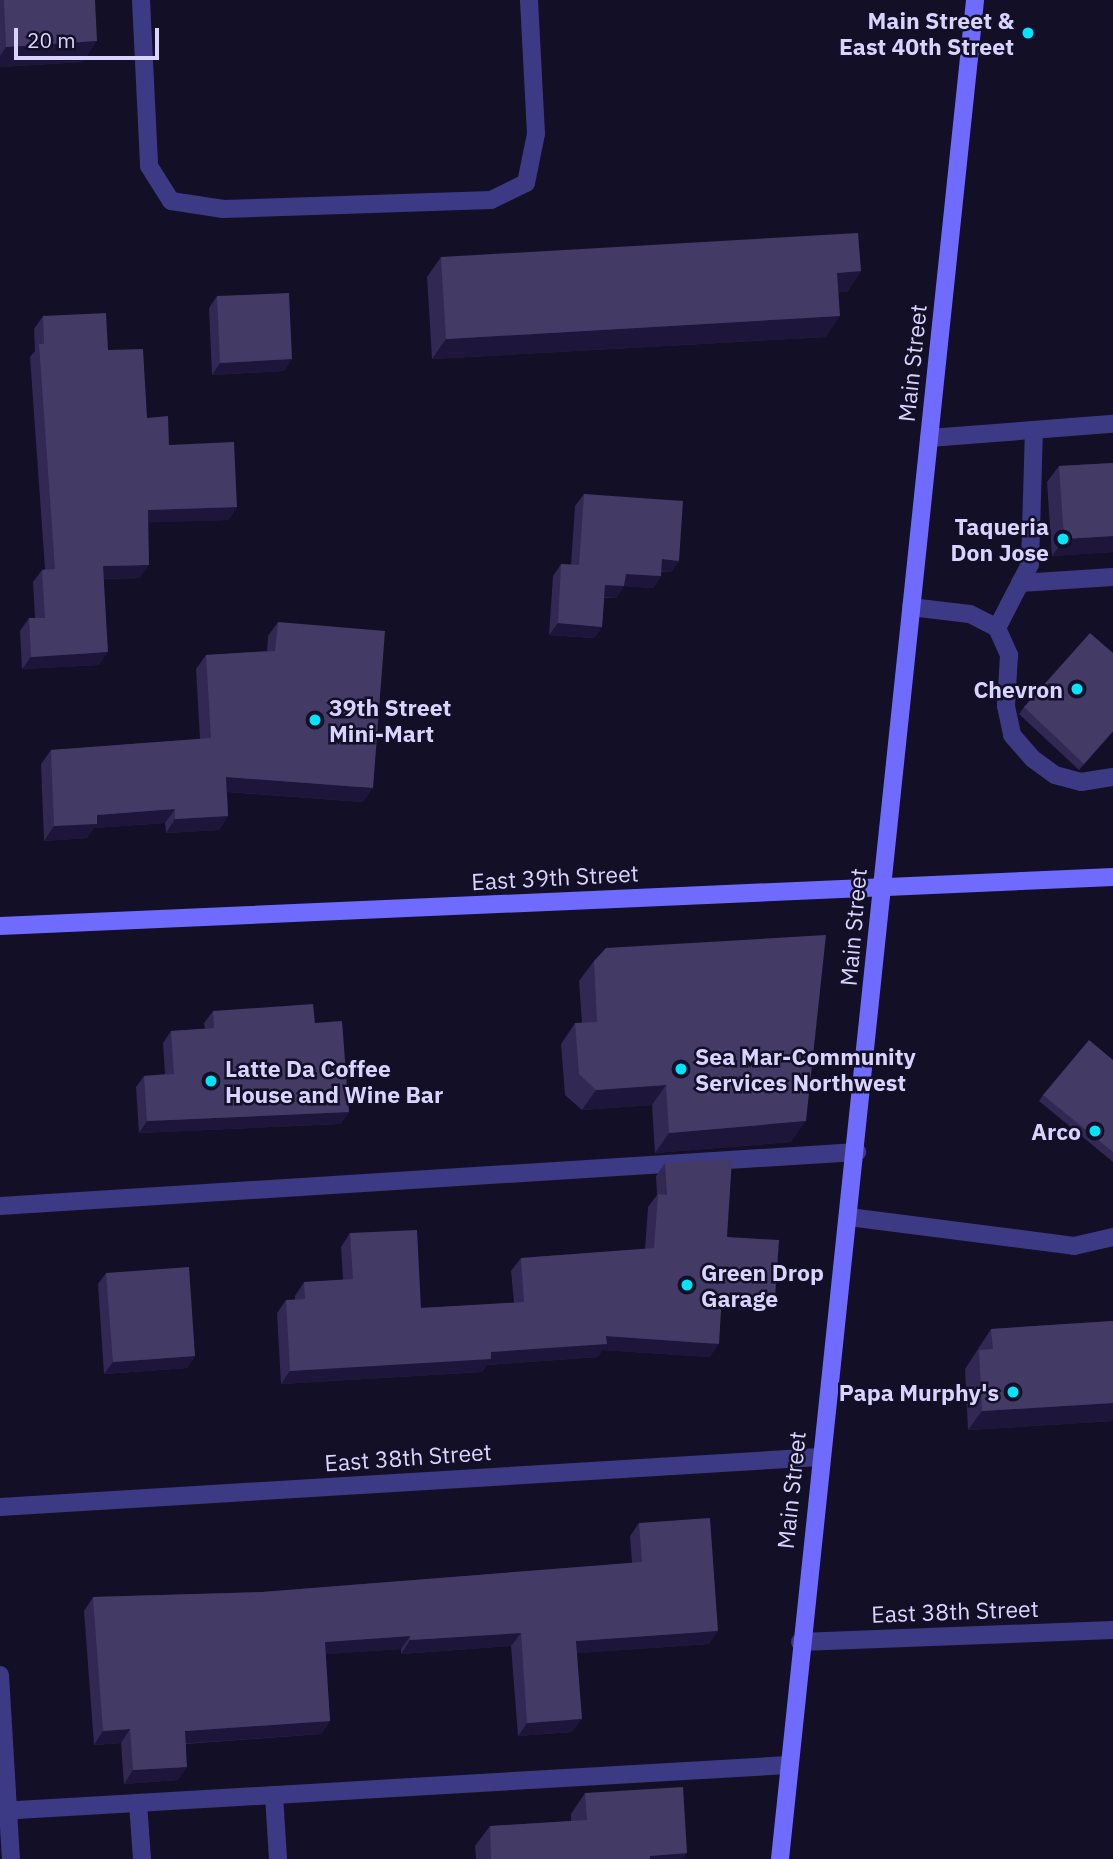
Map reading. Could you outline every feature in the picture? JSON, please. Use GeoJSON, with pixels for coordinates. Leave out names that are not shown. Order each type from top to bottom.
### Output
{"type":"FeatureCollection","features":[{"type":"Feature","properties":{"kind":"main road","name":"Main Street"},"geometry":{"type":"LineString","coordinates":[[780,1859],[819,1457],[857,1152],[881,888],[975,0]]}},
{"type":"Feature","properties":{"kind":"main road","name":"East 39th Street"},"geometry":{"type":"LineString","coordinates":[[0,926],[1113,877]]}},
{"type":"Feature","properties":{"kind":"street"},"geometry":{"type":"LineString","coordinates":[[141,0],[149,166],[171,201],[223,209],[491,200],[526,183],[536,134],[529,0]]}},
{"type":"Feature","properties":{"kind":"street"},"geometry":{"type":"LineString","coordinates":[[929,438],[1113,424]]}},
{"type":"Feature","properties":{"kind":"street"},"geometry":{"type":"LineString","coordinates":[[997,628],[1030,564],[1034,430]]}},
{"type":"Feature","properties":{"kind":"street"},"geometry":{"type":"LineString","coordinates":[[1020,583],[1113,577]]}},
{"type":"Feature","properties":{"kind":"street"},"geometry":{"type":"LineString","coordinates":[[911,607],[970,614],[997,628],[1009,655],[1006,706],[1012,735],[1033,759],[1055,775],[1081,782],[1113,777]]}},
{"type":"Feature","properties":{"kind":"street"},"geometry":{"type":"LineString","coordinates":[[0,1206],[857,1152]]}},
{"type":"Feature","properties":{"kind":"street"},"geometry":{"type":"LineString","coordinates":[[849,1217],[1074,1246],[1113,1237]]}},
{"type":"Feature","properties":{"kind":"street","name":"East 38th Street"},"geometry":{"type":"LineString","coordinates":[[0,1507],[819,1457]]}},
{"type":"Feature","properties":{"kind":"street","name":"East 38th Street"},"geometry":{"type":"LineString","coordinates":[[800,1642],[1113,1630]]}},
{"type":"Feature","properties":{"kind":"street"},"geometry":{"type":"LineString","coordinates":[[0,1675],[4,1810],[11,1859]]}},
{"type":"Feature","properties":{"kind":"street"},"geometry":{"type":"LineString","coordinates":[[4,1810],[788,1765]]}},
{"type":"Feature","properties":{"kind":"street"},"geometry":{"type":"LineString","coordinates":[[274,1795],[278,1859]]}},
{"type":"Feature","properties":{"kind":"street"},"geometry":{"type":"LineString","coordinates":[[138,1803],[142,1859]]}},
{"type":"Feature","properties":{"kind":"building"},"geometry":{"type":"Polygon","coordinates":[[[4,0],[95,0],[97,41],[6,47],[4,0]]]}},
{"type":"Feature","properties":{"kind":"building"},"geometry":{"type":"Polygon","coordinates":[[[858,233],[861,271],[837,273],[840,316],[446,339],[441,257],[858,233]]]}},
{"type":"Feature","properties":{"kind":"building"},"geometry":{"type":"Polygon","coordinates":[[[289,293],[292,359],[220,363],[217,296],[289,293]]]}},
{"type":"Feature","properties":{"kind":"building"},"geometry":{"type":"Polygon","coordinates":[[[106,313],[108,350],[143,349],[147,418],[168,416],[169,445],[234,442],[237,507],[148,510],[149,565],[103,566],[108,652],[31,657],[29,618],[45,618],[42,570],[55,569],[39,344],[44,344],[43,316],[106,313]]]}},
{"type":"Feature","properties":{"kind":"building"},"geometry":{"type":"Polygon","coordinates":[[[1113,463],[1113,536],[1064,539],[1059,466],[1113,463]]]}},
{"type":"Feature","properties":{"kind":"building"},"geometry":{"type":"Polygon","coordinates":[[[584,494],[683,501],[679,561],[662,559],[661,576],[626,574],[624,586],[605,585],[602,627],[558,623],[561,564],[579,565],[584,494]]]}},
{"type":"Feature","properties":{"kind":"building"},"geometry":{"type":"Polygon","coordinates":[[[278,622],[385,631],[373,788],[226,777],[228,816],[175,819],[175,809],[97,815],[97,824],[54,826],[51,750],[211,738],[206,655],[275,651],[278,622]]]}},
{"type":"Feature","properties":{"kind":"building","name":"Chevron"},"geometry":{"type":"Polygon","coordinates":[[[1090,633],[1113,653],[1113,731],[1084,764],[1024,707],[1090,633]]]}},
{"type":"Feature","properties":{"kind":"building","name":"Sea Mar-Community Services Northwest"},"geometry":{"type":"Polygon","coordinates":[[[826,935],[806,1121],[669,1133],[666,1085],[596,1090],[579,1074],[575,1023],[597,1022],[594,961],[606,948],[826,935]]]}},
{"type":"Feature","properties":{"kind":"building"},"geometry":{"type":"Polygon","coordinates":[[[313,1004],[315,1023],[342,1021],[349,1112],[147,1121],[144,1076],[174,1074],[171,1031],[214,1028],[213,1011],[313,1004]]]}},
{"type":"Feature","properties":{"kind":"building","name":"Arco"},"geometry":{"type":"Polygon","coordinates":[[[1089,1040],[1113,1060],[1113,1152],[1043,1095],[1089,1040]]]}},
{"type":"Feature","properties":{"kind":"building"},"geometry":{"type":"Polygon","coordinates":[[[732,1159],[727,1237],[779,1240],[775,1298],[722,1294],[719,1344],[606,1336],[607,1344],[491,1352],[491,1359],[290,1371],[286,1300],[305,1299],[304,1282],[353,1279],[350,1233],[417,1230],[421,1308],[524,1302],[521,1258],[654,1248],[658,1194],[667,1195],[665,1163],[732,1159]]]}},
{"type":"Feature","properties":{"kind":"building"},"geometry":{"type":"Polygon","coordinates":[[[189,1267],[195,1356],[113,1362],[106,1273],[189,1267]]]}},
{"type":"Feature","properties":{"kind":"building"},"geometry":{"type":"Polygon","coordinates":[[[1113,1321],[1113,1403],[982,1411],[979,1350],[993,1349],[991,1329],[1113,1321]]]}},
{"type":"Feature","properties":{"kind":"building"},"geometry":{"type":"Polygon","coordinates":[[[710,1518],[718,1631],[576,1641],[582,1719],[527,1723],[521,1633],[325,1642],[330,1721],[185,1731],[187,1767],[133,1770],[130,1729],[103,1731],[93,1597],[262,1592],[642,1562],[639,1523],[710,1518]]]}},
{"type":"Feature","properties":{"kind":"building"},"geometry":{"type":"Polygon","coordinates":[[[683,1787],[687,1853],[650,1856],[650,1859],[491,1859],[490,1826],[587,1820],[585,1793],[683,1787]]]}},
{"type":"Feature","properties":{"kind":"place","name":"Main Street & East 40th Street"},"geometry":{"type":"Point","coordinates":[1028,33]}},
{"type":"Feature","properties":{"kind":"place","name":"Taqueria Don Jose"},"geometry":{"type":"Point","coordinates":[1063,539]}},
{"type":"Feature","properties":{"kind":"place","name":"Chevron"},"geometry":{"type":"Point","coordinates":[1077,689]}},
{"type":"Feature","properties":{"kind":"place","name":"39th Street Mini-Mart"},"geometry":{"type":"Point","coordinates":[315,720]}},
{"type":"Feature","properties":{"kind":"place","name":"Sea Mar-Community Services Northwest"},"geometry":{"type":"Point","coordinates":[681,1069]}},
{"type":"Feature","properties":{"kind":"place","name":"Latte Da Coffee House and Wine Bar"},"geometry":{"type":"Point","coordinates":[211,1081]}},
{"type":"Feature","properties":{"kind":"place","name":"Arco"},"geometry":{"type":"Point","coordinates":[1095,1131]}},
{"type":"Feature","properties":{"kind":"place","name":"Green Drop Garage"},"geometry":{"type":"Point","coordinates":[687,1285]}},
{"type":"Feature","properties":{"kind":"place","name":"Papa Murphy's"},"geometry":{"type":"Point","coordinates":[1013,1392]}}]}
